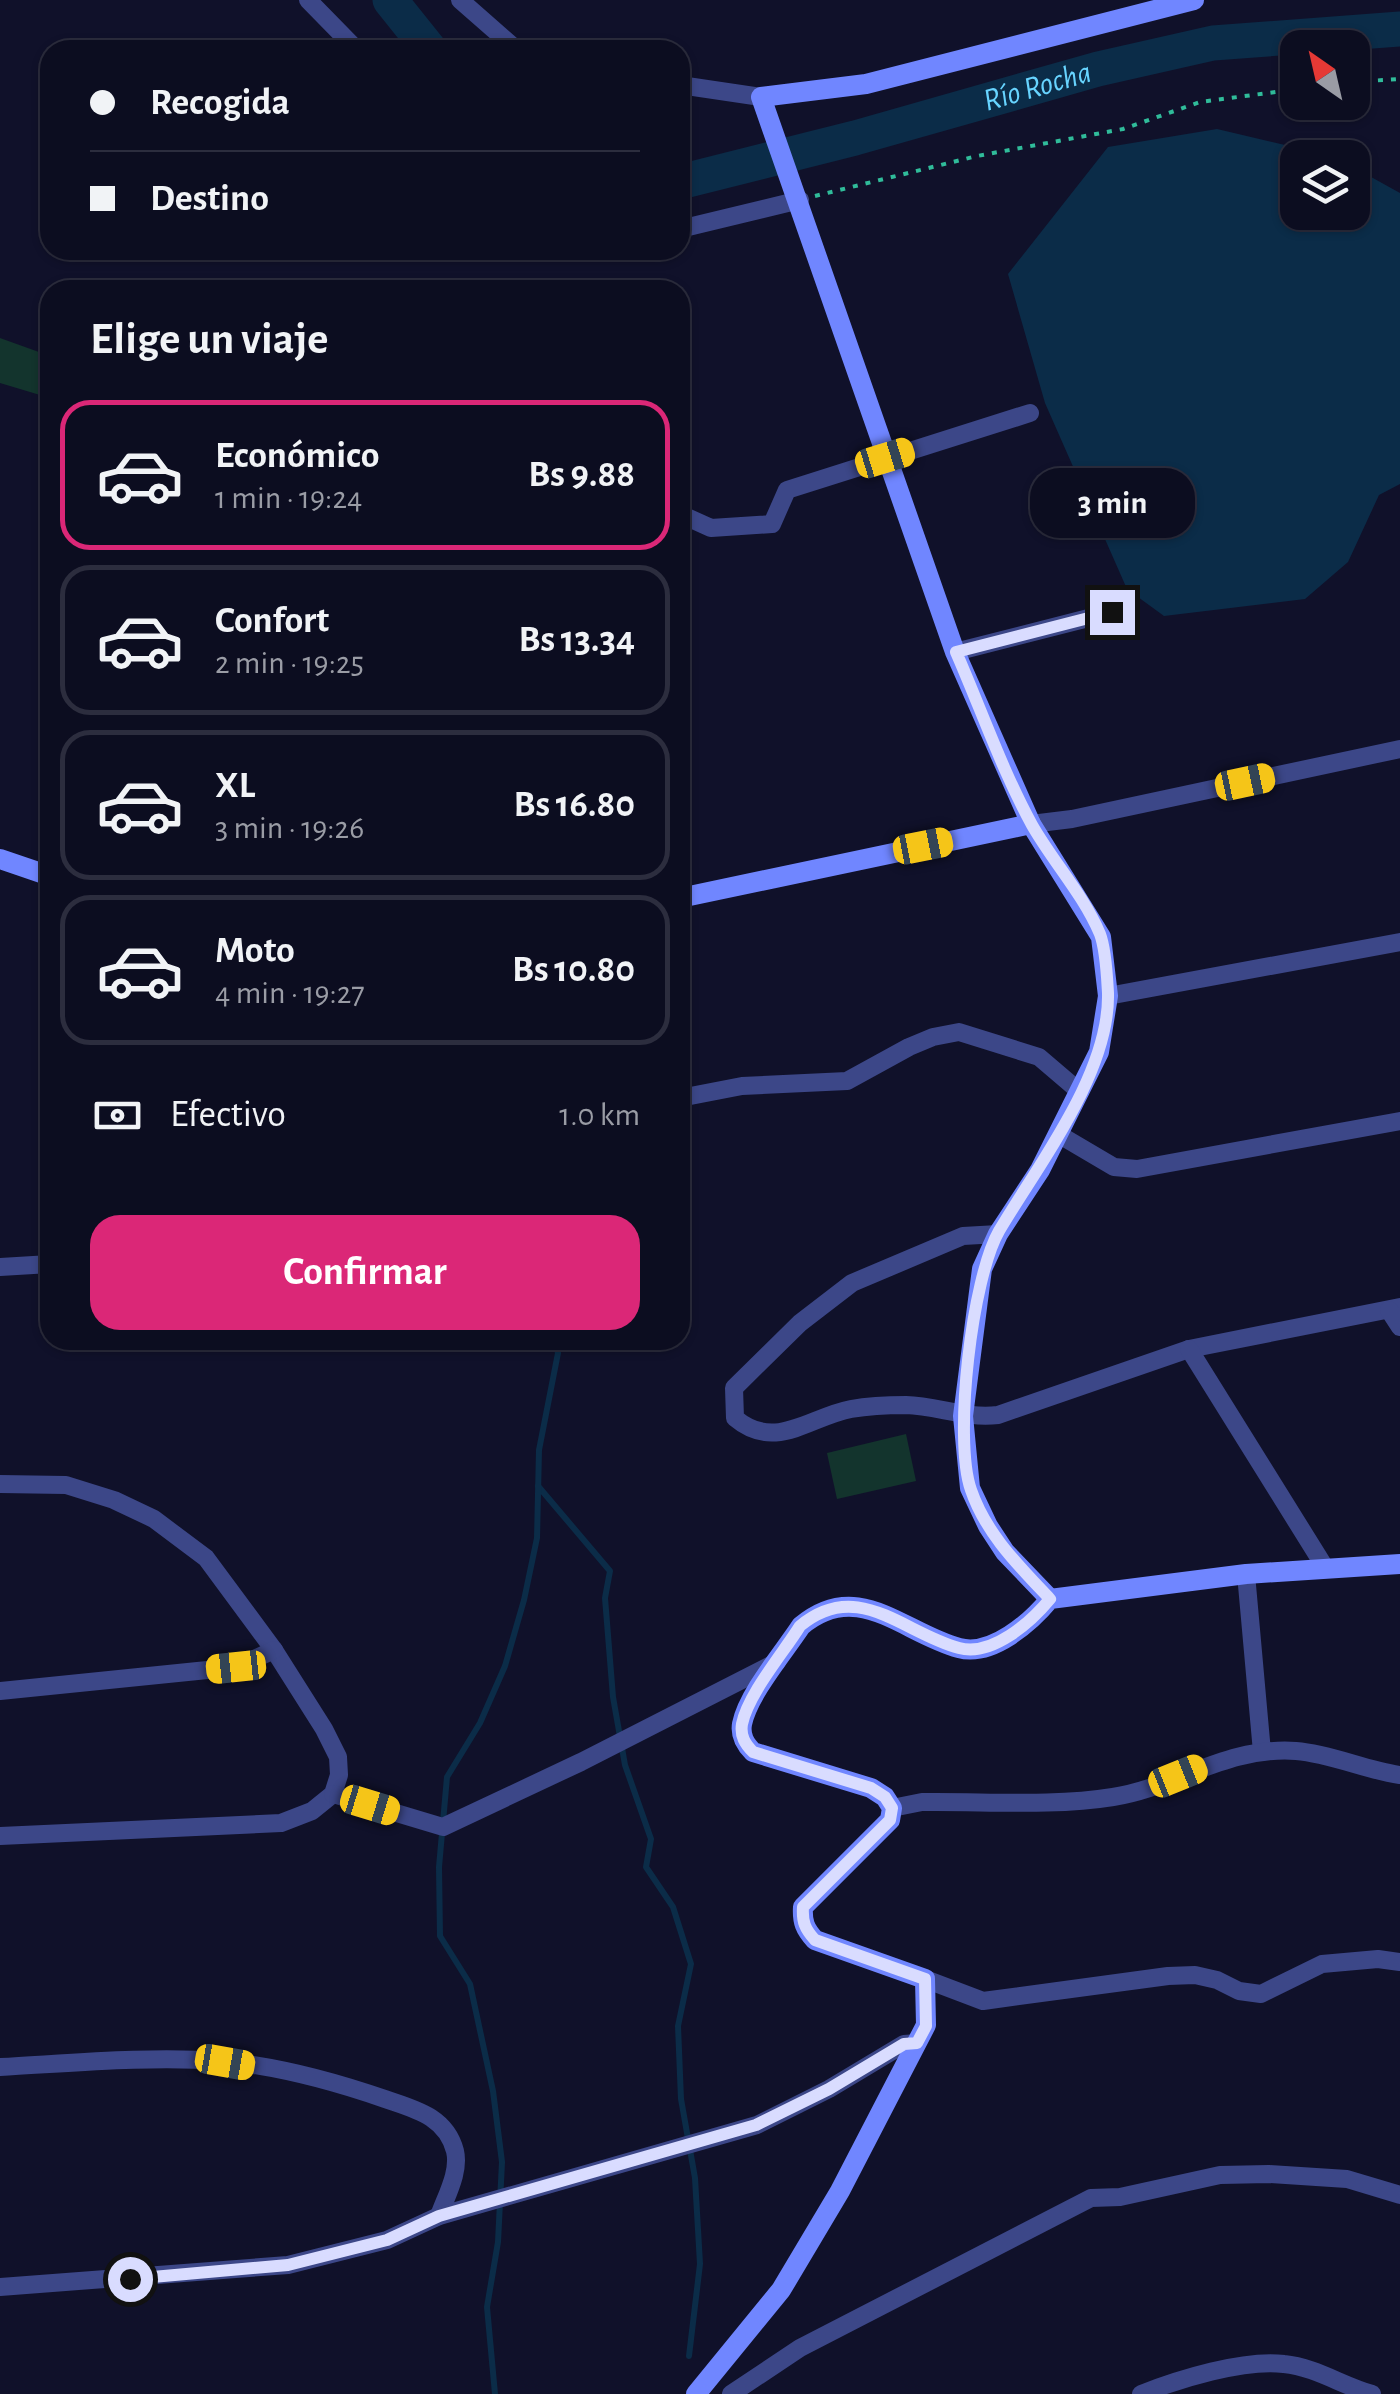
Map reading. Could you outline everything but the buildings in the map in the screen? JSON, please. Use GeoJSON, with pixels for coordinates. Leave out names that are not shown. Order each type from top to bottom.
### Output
{"type":"FeatureCollection","features":[{"type":"Feature","properties":{"kind":"street"},"geometry":{"type":"LineString","coordinates":[[308,0],[346,40]]}},
{"type":"Feature","properties":{"kind":"street"},"geometry":{"type":"LineString","coordinates":[[460,0],[506,40]]}},
{"type":"Feature","properties":{"kind":"street"},"geometry":{"type":"LineString","coordinates":[[690,88],[765,107],[1194,0]]}},
{"type":"Feature","properties":{"kind":"street"},"geometry":{"type":"LineString","coordinates":[[765,107],[956,652],[1032,824],[1101,937],[1108,996],[1099,1052],[1040,1170],[998,1234],[982,1269],[963,1416],[970,1488],[1005,1552],[1050,1599]]}},
{"type":"Feature","properties":{"kind":"street"},"geometry":{"type":"LineString","coordinates":[[690,226],[796,192]]}},
{"type":"Feature","properties":{"kind":"street"},"geometry":{"type":"LineString","coordinates":[[690,519],[711,528],[772,524],[787,490],[1030,414]]}},
{"type":"Feature","properties":{"kind":"street"},"geometry":{"type":"LineString","coordinates":[[956,652],[1112,612]]}},
{"type":"Feature","properties":{"kind":"street"},"geometry":{"type":"LineString","coordinates":[[690,896],[1400,749]]}},
{"type":"Feature","properties":{"kind":"street"},"geometry":{"type":"LineString","coordinates":[[0,859],[40,872]]}},
{"type":"Feature","properties":{"kind":"street"},"geometry":{"type":"LineString","coordinates":[[0,872],[25,867]]}},
{"type":"Feature","properties":{"kind":"street"},"geometry":{"type":"LineString","coordinates":[[1108,996],[1400,942]]}},
{"type":"Feature","properties":{"kind":"street"},"geometry":{"type":"LineString","coordinates":[[690,1096],[742,1086],[847,1080],[932,1037],[960,1032],[1040,1057],[1080,1092]]}},
{"type":"Feature","properties":{"kind":"street"},"geometry":{"type":"LineString","coordinates":[[1058,1134],[1114,1167],[1137,1168],[1400,1121]]}},
{"type":"Feature","properties":{"kind":"street"},"geometry":{"type":"LineString","coordinates":[[998,1234],[962,1236],[852,1283],[800,1323],[734,1388],[735,1418],[751,1432],[787,1432],[849,1409],[908,1405],[963,1416],[998,1416],[1188,1349],[1395,1308],[1400,1327]]}},
{"type":"Feature","properties":{"kind":"street"},"geometry":{"type":"LineString","coordinates":[[0,1267],[40,1265]]}},
{"type":"Feature","properties":{"kind":"street"},"geometry":{"type":"LineString","coordinates":[[1188,1349],[1326,1569]]}},
{"type":"Feature","properties":{"kind":"street"},"geometry":{"type":"LineString","coordinates":[[0,1484],[66,1484],[154,1519],[206,1558],[274,1650],[338,1756],[339,1775],[333,1794],[312,1811],[281,1822],[0,1836]]}},
{"type":"Feature","properties":{"kind":"street"},"geometry":{"type":"LineString","coordinates":[[1400,1564],[1246,1574],[1050,1599],[1007,1636],[981,1648],[960,1649],[888,1615],[863,1608],[834,1608],[800,1626],[748,1706],[742,1726],[744,1742],[753,1752],[871,1788],[885,1797],[892,1808],[890,1820],[803,1907],[806,1930],[815,1940],[983,2001],[1168,1976],[1217,1980],[1240,1992],[1261,1994],[1322,1964],[1378,1959],[1400,1962]]}},
{"type":"Feature","properties":{"kind":"street"},"geometry":{"type":"LineString","coordinates":[[1246,1574],[1262,1752]]}},
{"type":"Feature","properties":{"kind":"street"},"geometry":{"type":"LineString","coordinates":[[0,1692],[236,1667],[274,1650]]}},
{"type":"Feature","properties":{"kind":"street"},"geometry":{"type":"LineString","coordinates":[[333,1794],[442,1826],[581,1762],[778,1662]]}},
{"type":"Feature","properties":{"kind":"street"},"geometry":{"type":"LineString","coordinates":[[892,1808],[922,1802],[1114,1797],[1201,1766],[1262,1752],[1296,1751],[1400,1775]]}},
{"type":"Feature","properties":{"kind":"street"},"geometry":{"type":"LineString","coordinates":[[696,2394],[780,2290],[840,2191],[926,2026],[925,1979]]}},
{"type":"Feature","properties":{"kind":"street"},"geometry":{"type":"LineString","coordinates":[[0,2287],[288,2265],[387,2240],[439,2216],[756,2125],[829,2089],[904,2044],[917,2043]]}},
{"type":"Feature","properties":{"kind":"street"},"geometry":{"type":"LineString","coordinates":[[0,2067],[154,2059],[225,2062],[330,2080],[424,2113],[438,2122],[456,2154],[454,2175],[439,2216]]}},
{"type":"Feature","properties":{"kind":"street"},"geometry":{"type":"LineString","coordinates":[[731,2394],[800,2348],[1091,2198],[1220,2176],[1269,2174],[1346,2179],[1400,2195]]}},
{"type":"Feature","properties":{"kind":"street"},"geometry":{"type":"LineString","coordinates":[[1142,2394],[1173,2381],[1222,2369],[1282,2363],[1372,2394]]}},
{"type":"Feature","properties":{"kind":"path"},"geometry":{"type":"LineString","coordinates":[[1370,81],[1400,79]]}},
{"type":"Feature","properties":{"kind":"path"},"geometry":{"type":"LineString","coordinates":[[796,192],[1124,129],[1200,102],[1280,91]]}},
{"type":"Feature","properties":{"kind":"green space"},"geometry":{"type":"Polygon","coordinates":[[[0,338],[40,352],[40,395],[0,383],[0,338]]]}},
{"type":"Feature","properties":{"kind":"green space"},"geometry":{"type":"Polygon","coordinates":[[[906,1434],[916,1481],[837,1499],[827,1453],[906,1434]]]}},
{"type":"Feature","properties":{"kind":"water"},"geometry":{"type":"Polygon","coordinates":[[[1217,129],[1280,144],[1280,230],[1370,230],[1370,176],[1400,193],[1400,484],[1379,495],[1348,562],[1305,599],[1164,616],[1127,589],[1045,403],[1008,274],[1108,147],[1217,129]]]}},
{"type":"Feature","properties":{"kind":"waterway","name":"Río Rocha"},"geometry":{"type":"LineString","coordinates":[[390,0],[422,40]]}},
{"type":"Feature","properties":{"kind":"waterway","name":"Río Rocha"},"geometry":{"type":"LineString","coordinates":[[690,179],[855,138],[1098,69],[1213,43],[1400,29]]}},
{"type":"Feature","properties":{"kind":"waterway"},"geometry":{"type":"LineString","coordinates":[[495,2394],[487,2307],[498,2242],[502,2162],[493,2091],[470,1984],[440,1936],[439,1867],[447,1777],[480,1723],[505,1666],[524,1600],[537,1538],[539,1450],[557,1350]]}},
{"type":"Feature","properties":{"kind":"waterway"},"geometry":{"type":"LineString","coordinates":[[538,1486],[610,1571],[605,1598],[613,1697],[625,1765],[651,1839],[646,1867],[673,1907],[691,1964],[678,2026],[681,2099],[695,2178],[700,2264],[689,2356]]}},
{"type":"Feature","properties":{"kind":"route"},"geometry":{"type":"LineString","coordinates":[[130,2279],[288,2265],[387,2240],[439,2216],[756,2125],[829,2089],[904,2044],[917,2043],[926,2026],[925,1979],[815,1940],[802,1918],[803,1907],[890,1820],[892,1808],[885,1797],[871,1788],[753,1752],[744,1742],[742,1726],[748,1706],[800,1626],[834,1608],[863,1608],[888,1615],[960,1649],[981,1648],[1007,1636],[1050,1599],[1005,1552],[988,1526],[970,1488],[963,1416],[982,1269],[998,1234],[1040,1170],[1099,1052],[1108,996],[1101,937],[1032,824],[956,652],[1112,612]]}}]}
